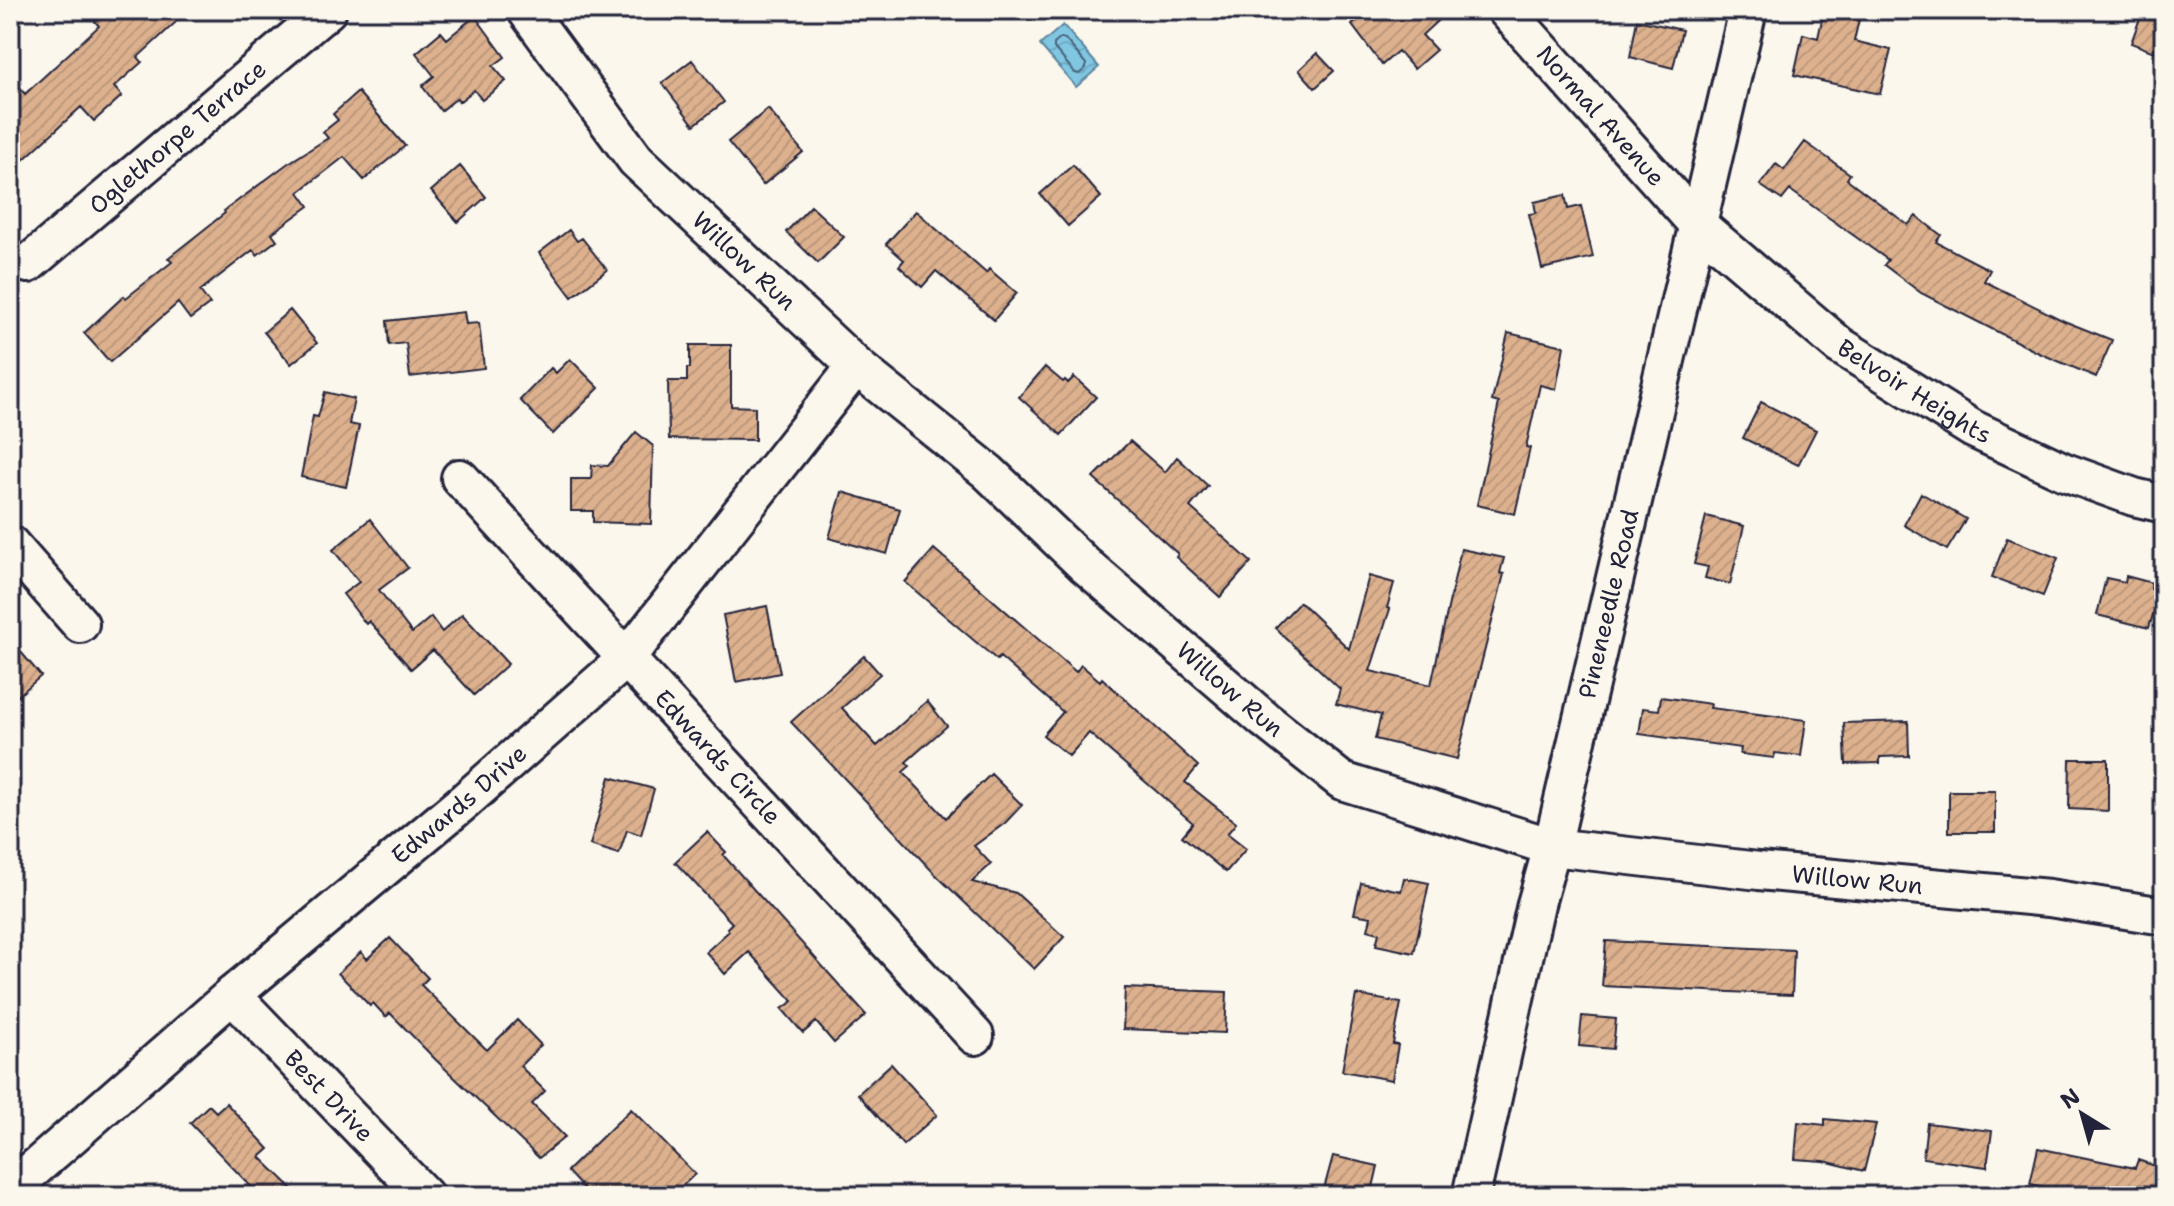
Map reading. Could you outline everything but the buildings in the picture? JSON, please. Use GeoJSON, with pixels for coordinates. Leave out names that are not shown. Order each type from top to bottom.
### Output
{"type":"FeatureCollection","features":[{"type":"Feature","properties":{"kind":"street","name":"Oglethorpe Terrace"},"geometry":{"type":"LineString","coordinates":[[28,264],[328,10]]}},
{"type":"Feature","properties":{"kind":"street","name":"Willow Run"},"geometry":{"type":"LineString","coordinates":[[526,10],[636,160],[856,366],[988,472],[1164,635],[1342,781],[1552,847],[1759,871],[2049,898],[2164,916]]}},
{"type":"Feature","properties":{"kind":"street","name":"Normal Avenue"},"geometry":{"type":"LineString","coordinates":[[1506,10],[1696,223]]}},
{"type":"Feature","properties":{"kind":"street","name":"Pineneedle Road"},"geometry":{"type":"LineString","coordinates":[[1471,1196],[1748,10]]}},
{"type":"Feature","properties":{"kind":"street","name":"Belvoir Heights"},"geometry":{"type":"LineString","coordinates":[[1696,223],[1839,345],[1973,429],[2065,472],[2134,497],[2164,504]]}},
{"type":"Feature","properties":{"kind":"street","name":"Edwards Drive"},"geometry":{"type":"LineString","coordinates":[[10,1190],[232,995],[466,800],[626,659],[856,366]]}},
{"type":"Feature","properties":{"kind":"street","name":"Edwards Circle"},"geometry":{"type":"LineString","coordinates":[[460,478],[975,1036]]}},
{"type":"Feature","properties":{"kind":"street"},"geometry":{"type":"LineString","coordinates":[[10,544],[80,624]]}},
{"type":"Feature","properties":{"kind":"street","name":"Best Drive"},"geometry":{"type":"LineString","coordinates":[[232,995],[425,1196]]}},
{"type":"Feature","properties":{"kind":"water"},"geometry":{"type":"Polygon","coordinates":[[[1063,25],[1099,67],[1076,87],[1040,45],[1063,25]]]}}]}
